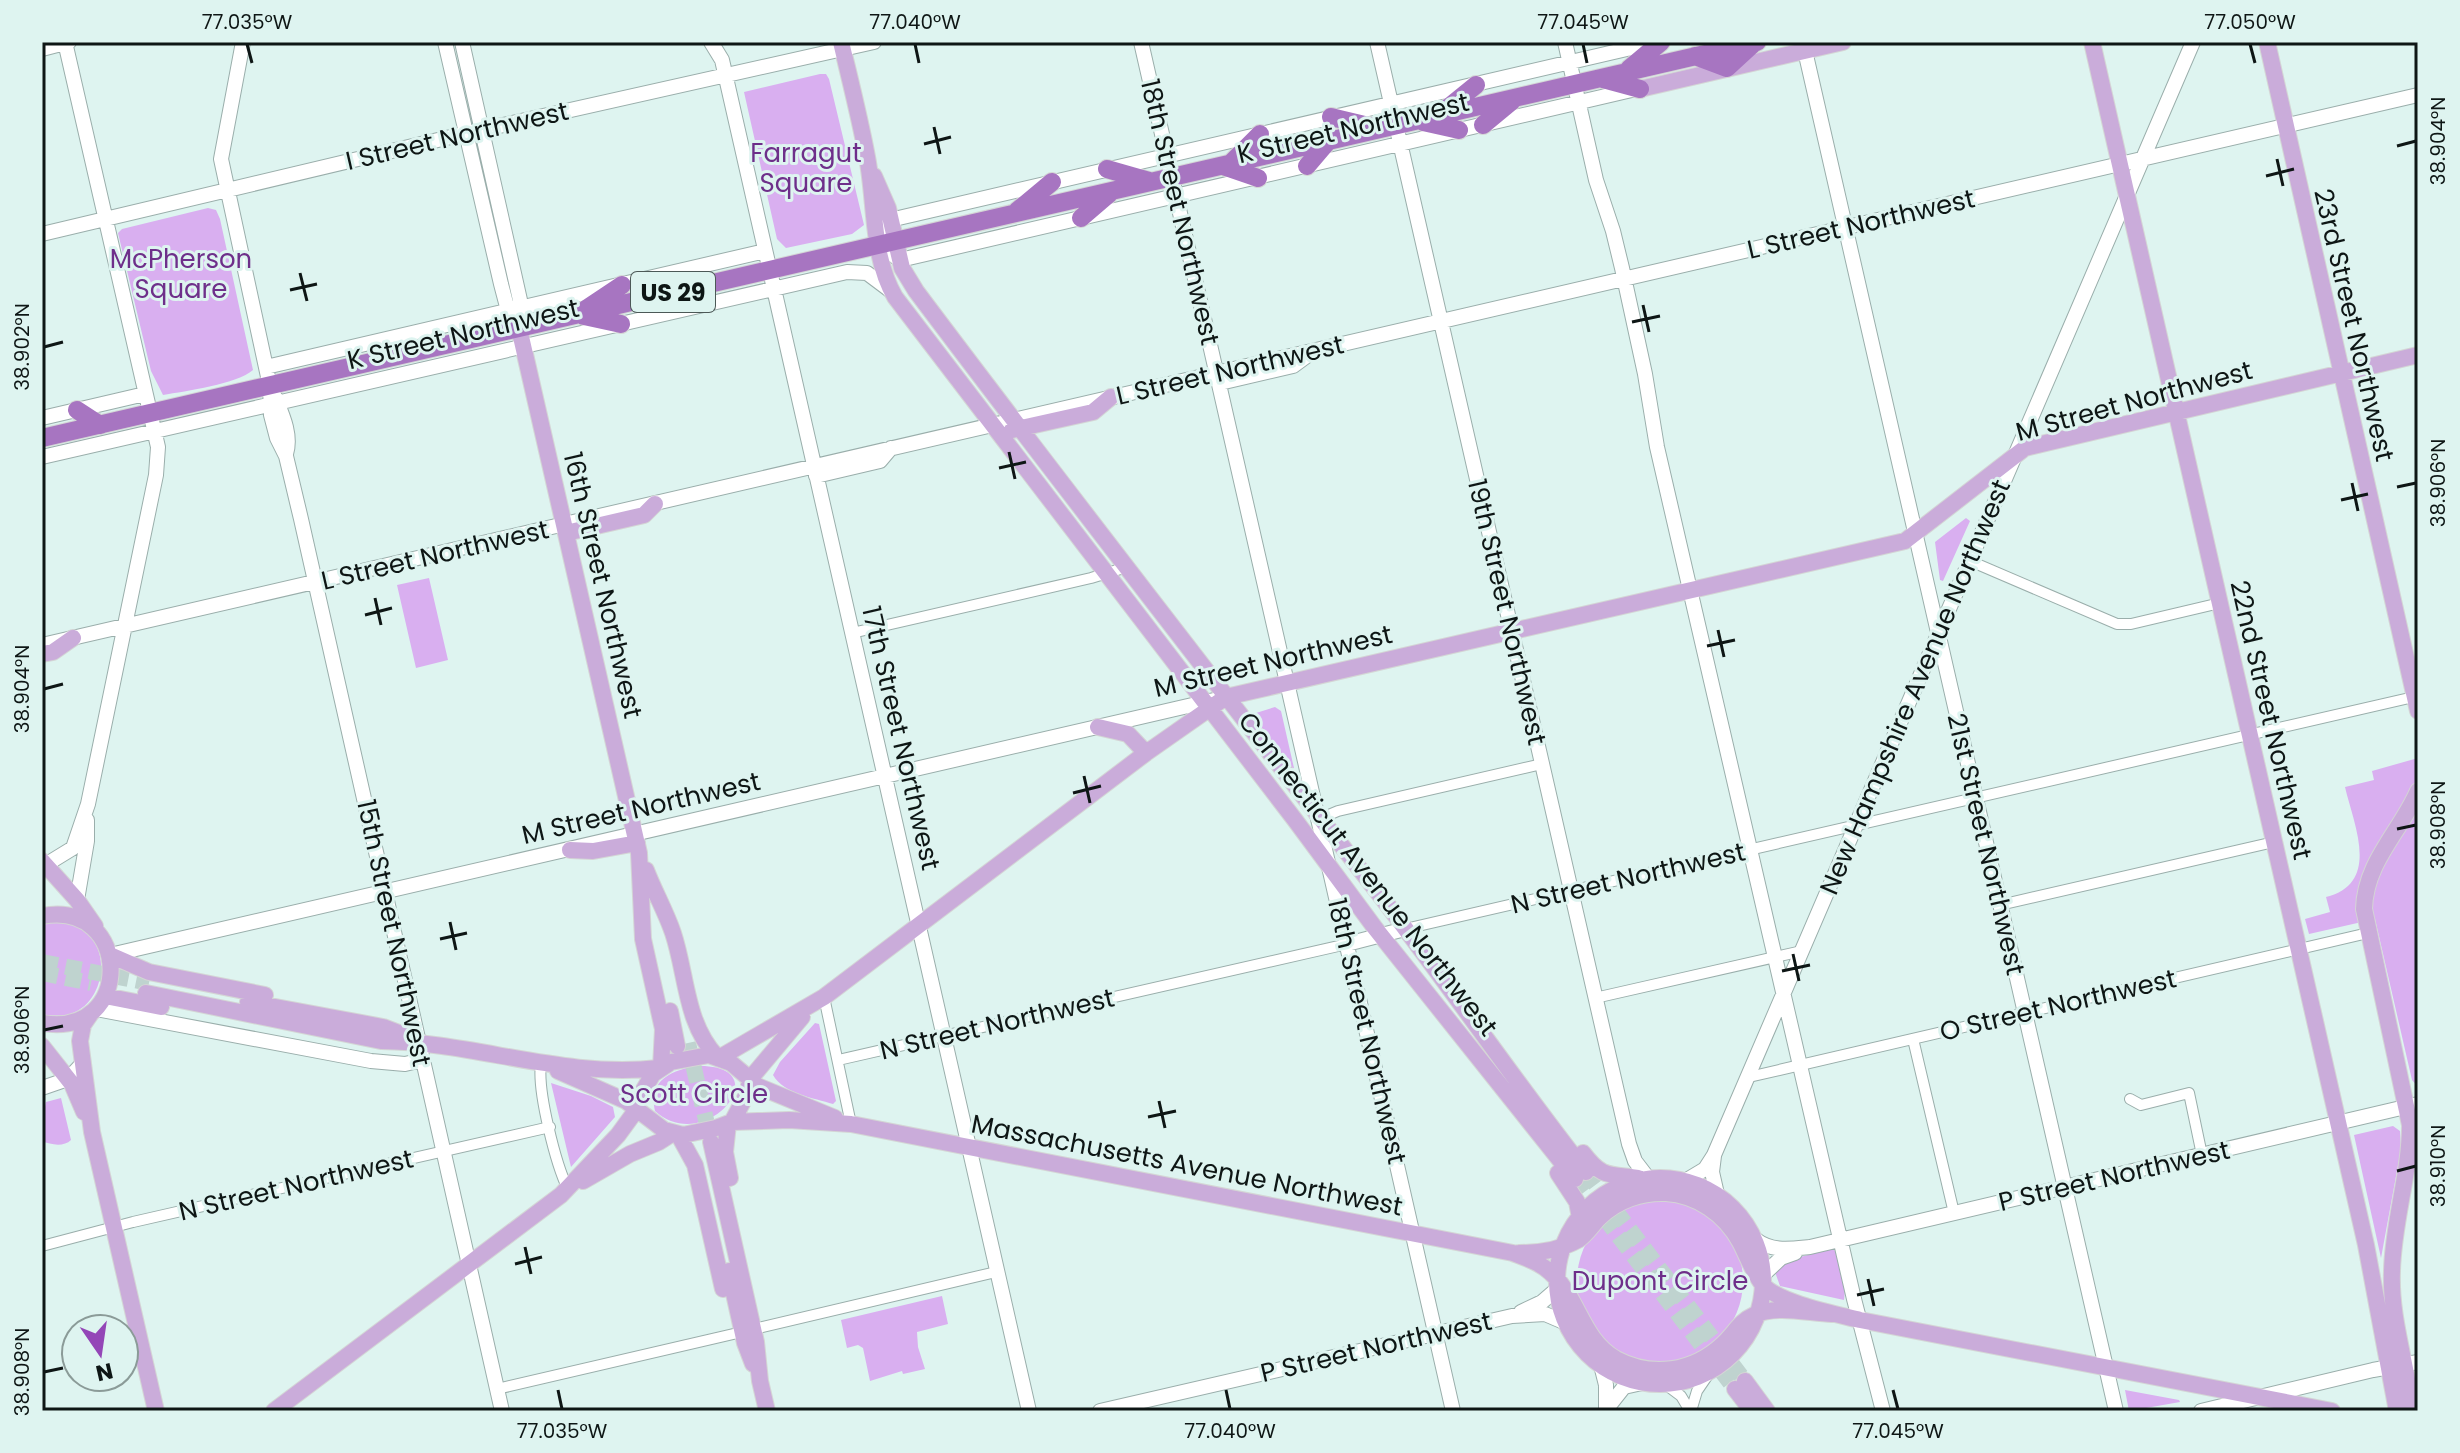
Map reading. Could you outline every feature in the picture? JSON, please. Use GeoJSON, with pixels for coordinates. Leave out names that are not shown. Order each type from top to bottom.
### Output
{"type":"FeatureCollection","features":[{"type":"Feature","properties":{"kind":"highway"},"geometry":{"type":"LineString","coordinates":[[1625,72],[1659,42]]}},
{"type":"Feature","properties":{"kind":"highway"},"geometry":{"type":"LineString","coordinates":[[1695,56],[1727,68],[1756,42]]}},
{"type":"Feature","properties":{"kind":"highway","name":"K Street Northwest"},"geometry":{"type":"LineString","coordinates":[[45,435],[100,425],[152,422],[271,390],[521,337],[577,315],[772,279],[887,243],[1151,181],[1174,186],[1226,164],[1695,56],[1726,45],[1756,42]]}},
{"type":"Feature","properties":{"kind":"highway"},"geometry":{"type":"LineString","coordinates":[[1600,78],[1640,89]]}},
{"type":"Feature","properties":{"kind":"highway"},"geometry":{"type":"LineString","coordinates":[[1438,115],[1476,85]]}},
{"type":"Feature","properties":{"kind":"highway"},"geometry":{"type":"LineString","coordinates":[[1483,125],[1519,96]]}},
{"type":"Feature","properties":{"kind":"highway"},"geometry":{"type":"LineString","coordinates":[[1331,117],[1388,126]]}},
{"type":"Feature","properties":{"kind":"highway"},"geometry":{"type":"LineString","coordinates":[[1416,120],[1459,130]]}},
{"type":"Feature","properties":{"kind":"highway"},"geometry":{"type":"LineString","coordinates":[[1258,178],[1226,164],[1260,134]]}},
{"type":"Feature","properties":{"kind":"highway"},"geometry":{"type":"LineString","coordinates":[[1307,166],[1330,139]]}},
{"type":"Feature","properties":{"kind":"highway"},"geometry":{"type":"LineString","coordinates":[[1107,169],[1151,181]]}},
{"type":"Feature","properties":{"kind":"highway"},"geometry":{"type":"LineString","coordinates":[[1013,214],[1052,182]]}},
{"type":"Feature","properties":{"kind":"highway"},"geometry":{"type":"LineString","coordinates":[[1081,218],[1113,190]]}},
{"type":"Feature","properties":{"kind":"highway"},"geometry":{"type":"LineString","coordinates":[[577,315],[622,285]]}},
{"type":"Feature","properties":{"kind":"highway"},"geometry":{"type":"LineString","coordinates":[[577,315],[621,324]]}},
{"type":"Feature","properties":{"kind":"highway"},"geometry":{"type":"LineString","coordinates":[[77,410],[100,425]]}},
{"type":"Feature","properties":{"kind":"main road"},"geometry":{"type":"LineString","coordinates":[[42,49],[66,42],[158,447],[156,475],[88,804],[73,848],[43,864],[77,900],[110,955],[112,978],[81,1031],[83,1063],[92,1132],[156,1411]]}},
{"type":"Feature","properties":{"kind":"main road","name":"15th Street Northwest"},"geometry":{"type":"LineString","coordinates":[[243,42],[221,152],[227,191],[271,390],[277,438],[286,456],[502,1411]]}},
{"type":"Feature","properties":{"kind":"main road","name":"16th Street Northwest"},"geometry":{"type":"LineString","coordinates":[[445,42],[474,132],[520,300],[515,310],[683,1044]]}},
{"type":"Feature","properties":{"kind":"main road","name":"16th Street Northwest"},"geometry":{"type":"LineString","coordinates":[[462,42],[474,132]]}},
{"type":"Feature","properties":{"kind":"main road"},"geometry":{"type":"LineString","coordinates":[[711,42],[720,55],[725,76]]}},
{"type":"Feature","properties":{"kind":"main road","name":"I Street Northwest"},"geometry":{"type":"LineString","coordinates":[[42,234],[725,76],[841,45],[874,42]]}},
{"type":"Feature","properties":{"kind":"main road","name":"18th Street Northwest"},"geometry":{"type":"LineString","coordinates":[[1141,42],[1453,1411]]}},
{"type":"Feature","properties":{"kind":"main road","name":"19th Street Northwest"},"geometry":{"type":"LineString","coordinates":[[1377,42],[1392,104],[1388,126],[1400,144],[1629,1144],[1644,1178]]}},
{"type":"Feature","properties":{"kind":"main road"},"geometry":{"type":"LineString","coordinates":[[1565,42],[1596,180],[1624,278],[1643,362],[1657,447],[1749,850],[1883,1411]]}},
{"type":"Feature","properties":{"kind":"main road","name":"K Street Northwest"},"geometry":{"type":"LineString","coordinates":[[890,220],[1659,42]]}},
{"type":"Feature","properties":{"kind":"main road","name":"K Street Northwest"},"geometry":{"type":"LineString","coordinates":[[900,260],[1081,218],[1174,186],[1258,178],[1727,68],[1804,46],[1843,42]]}},
{"type":"Feature","properties":{"kind":"main road","name":"22nd Street Northwest"},"geometry":{"type":"LineString","coordinates":[[2092,42],[2339,1123],[2403,1365],[2412,1411]]}},
{"type":"Feature","properties":{"kind":"main road","name":"New Hampshire Avenue Northwest"},"geometry":{"type":"LineString","coordinates":[[1685,1181],[1705,1169],[1714,1155],[1749,1077],[1937,632],[2193,42]]}},
{"type":"Feature","properties":{"kind":"main road","name":"23rd Street Northwest"},"geometry":{"type":"LineString","coordinates":[[2267,42],[2417,701]]}},
{"type":"Feature","properties":{"kind":"main road"},"geometry":{"type":"LineString","coordinates":[[841,45],[868,160],[890,220],[887,243]]}},
{"type":"Feature","properties":{"kind":"main road","name":"21st Street Northwest"},"geometry":{"type":"LineString","coordinates":[[1804,46],[2116,1411]]}},
{"type":"Feature","properties":{"kind":"main road","name":"17th Street Northwest"},"geometry":{"type":"LineString","coordinates":[[725,76],[1029,1411]]}},
{"type":"Feature","properties":{"kind":"main road","name":"L Street Northwest"},"geometry":{"type":"LineString","coordinates":[[1111,397],[1218,378],[1315,351],[1624,278],[2418,95]]}},
{"type":"Feature","properties":{"kind":"main road"},"geometry":{"type":"LineString","coordinates":[[868,160],[873,216],[887,243]]}},
{"type":"Feature","properties":{"kind":"main road","name":"Connecticut Avenue Northwest"},"geometry":{"type":"LineString","coordinates":[[887,243],[916,291],[1470,1014],[1580,1176],[1442,1014],[1381,936],[891,291],[887,243]]}},
{"type":"Feature","properties":{"kind":"main road","name":"K Street Northwest"},"geometry":{"type":"LineString","coordinates":[[271,390],[515,310],[765,251]]}},
{"type":"Feature","properties":{"kind":"main road","name":"K Street Northwest"},"geometry":{"type":"LineString","coordinates":[[521,337],[621,324],[772,279],[855,271],[871,275],[891,291]]}},
{"type":"Feature","properties":{"kind":"main road","name":"M Street Northwest"},"geometry":{"type":"LineString","coordinates":[[637,843],[790,797],[886,780],[1098,727],[1207,705],[1226,697],[1288,682],[1895,544],[1915,534],[2015,453],[2040,444],[2418,355]]}},
{"type":"Feature","properties":{"kind":"main road"},"geometry":{"type":"LineString","coordinates":[[42,418],[145,394]]}},
{"type":"Feature","properties":{"kind":"main road"},"geometry":{"type":"LineString","coordinates":[[565,529],[644,515],[655,504],[815,471],[892,447],[1093,412],[1111,397]]}},
{"type":"Feature","properties":{"kind":"main road","name":"K Street Northwest"},"geometry":{"type":"LineString","coordinates":[[42,457],[152,422]]}},
{"type":"Feature","properties":{"kind":"main road","name":"L Street Northwest"},"geometry":{"type":"LineString","coordinates":[[42,645],[124,631],[212,606],[316,587],[423,558],[565,529]]}},
{"type":"Feature","properties":{"kind":"main road"},"geometry":{"type":"LineString","coordinates":[[42,654],[53,652],[73,638]]}},
{"type":"Feature","properties":{"kind":"main road","name":"M Street Northwest"},"geometry":{"type":"LineString","coordinates":[[824,997],[1207,705]]}},
{"type":"Feature","properties":{"kind":"main road"},"geometry":{"type":"LineString","coordinates":[[1098,727],[1128,734],[1146,753]]}},
{"type":"Feature","properties":{"kind":"main road"},"geometry":{"type":"LineString","coordinates":[[2413,1106],[2368,933],[2364,899],[2376,860],[2418,791]]}},
{"type":"Feature","properties":{"kind":"main road"},"geometry":{"type":"LineString","coordinates":[[77,900],[87,841],[88,804]]}},
{"type":"Feature","properties":{"kind":"main road"},"geometry":{"type":"LineString","coordinates":[[570,850],[593,851],[637,843]]}},
{"type":"Feature","properties":{"kind":"main road","name":"M Street Northwest"},"geometry":{"type":"LineString","coordinates":[[110,955],[292,912],[316,915],[570,850]]}},
{"type":"Feature","properties":{"kind":"main road","name":"16th Street Northwest"},"geometry":{"type":"LineString","coordinates":[[647,887],[643,939],[661,1023],[660,1067]]}},
{"type":"Feature","properties":{"kind":"main road","name":"16th Street Northwest"},"geometry":{"type":"LineString","coordinates":[[647,887],[673,934],[697,1028],[707,1046],[718,1057]]}},
{"type":"Feature","properties":{"kind":"main road"},"geometry":{"type":"LineString","coordinates":[[42,916],[59,915],[78,920],[100,935]]}},
{"type":"Feature","properties":{"kind":"main road","name":"N Street Northwest"},"geometry":{"type":"LineString","coordinates":[[1347,944],[1405,929]]}},
{"type":"Feature","properties":{"kind":"main road"},"geometry":{"type":"LineString","coordinates":[[110,955],[149,972],[265,995],[332,1024]]}},
{"type":"Feature","properties":{"kind":"main road"},"geometry":{"type":"LineString","coordinates":[[147,988],[332,1024]]}},
{"type":"Feature","properties":{"kind":"main road"},"geometry":{"type":"LineString","coordinates":[[718,1057],[824,997]]}},
{"type":"Feature","properties":{"kind":"main road"},"geometry":{"type":"LineString","coordinates":[[748,1330],[755,1288],[726,1157],[730,1123],[742,1107],[750,1081],[795,1024],[824,997]]}},
{"type":"Feature","properties":{"kind":"main road"},"geometry":{"type":"LineString","coordinates":[[42,1023],[66,1023],[98,1006],[264,1026],[332,1024],[383,1027],[419,1042],[541,1064],[609,1069],[660,1067],[696,1056],[718,1057],[743,1070],[750,1081]]}},
{"type":"Feature","properties":{"kind":"main road"},"geometry":{"type":"LineString","coordinates":[[98,1006],[383,1062],[405,1064],[422,1060]]}},
{"type":"Feature","properties":{"kind":"main road"},"geometry":{"type":"LineString","coordinates":[[1442,1014],[1464,1051],[1571,1190],[1580,1218]]}},
{"type":"Feature","properties":{"kind":"main road"},"geometry":{"type":"LineString","coordinates":[[1470,1014],[1498,1042],[1596,1170],[1685,1181],[1717,1194],[1741,1217],[1755,1239],[1763,1280],[1759,1313],[1739,1349],[1710,1372],[1686,1381],[1642,1383],[1624,1378],[1601,1365],[1580,1346],[1566,1323],[1557,1284],[1563,1246],[1580,1218],[1604,1195],[1644,1178]]}},
{"type":"Feature","properties":{"kind":"main road"},"geometry":{"type":"LineString","coordinates":[[42,1046],[68,1079],[92,1132]]}},
{"type":"Feature","properties":{"kind":"main road"},"geometry":{"type":"LineString","coordinates":[[42,1088],[68,1079],[83,1063]]}},
{"type":"Feature","properties":{"kind":"main road"},"geometry":{"type":"LineString","coordinates":[[541,1064],[599,1087],[636,1108],[664,1130],[687,1135],[730,1123]]}},
{"type":"Feature","properties":{"kind":"main road"},"geometry":{"type":"LineString","coordinates":[[568,1189],[618,1135],[636,1108],[646,1083],[660,1067]]}},
{"type":"Feature","properties":{"kind":"main road","name":"Massachusetts Avenue Northwest"},"geometry":{"type":"LineString","coordinates":[[750,1081],[851,1124]]}},
{"type":"Feature","properties":{"kind":"main road","name":"22nd Street Northwest"},"geometry":{"type":"LineString","coordinates":[[2383,1291],[2414,1143],[2413,1106]]}},
{"type":"Feature","properties":{"kind":"main road","name":"P Street Northwest"},"geometry":{"type":"LineString","coordinates":[[1763,1280],[1781,1258],[1810,1247],[2413,1106]]}},
{"type":"Feature","properties":{"kind":"main road","name":"Massachusetts Avenue Northwest"},"geometry":{"type":"LineString","coordinates":[[730,1123],[791,1120],[851,1124],[1513,1253],[1546,1252],[1563,1246]]}},
{"type":"Feature","properties":{"kind":"main road"},"geometry":{"type":"LineString","coordinates":[[274,1411],[568,1189],[675,1133]]}},
{"type":"Feature","properties":{"kind":"main road"},"geometry":{"type":"LineString","coordinates":[[675,1133],[695,1165],[724,1295],[748,1330]]}},
{"type":"Feature","properties":{"kind":"main road"},"geometry":{"type":"LineString","coordinates":[[706,1144],[767,1411]]}},
{"type":"Feature","properties":{"kind":"main road","name":"New Hampshire Avenue Northwest"},"geometry":{"type":"LineString","coordinates":[[1714,1155],[1712,1172],[1717,1194]]}},
{"type":"Feature","properties":{"kind":"main road"},"geometry":{"type":"LineString","coordinates":[[1563,1246],[1583,1236],[1601,1216],[1624,1200],[1647,1194],[1677,1195],[1701,1203],[1728,1224],[1763,1280],[1784,1299],[1860,1320],[2332,1411]]}},
{"type":"Feature","properties":{"kind":"main road","name":"P Street Northwest"},"geometry":{"type":"LineString","coordinates":[[1755,1239],[1767,1247],[1778,1249],[1810,1247]]}},
{"type":"Feature","properties":{"kind":"main road","name":"Massachusetts Avenue Northwest"},"geometry":{"type":"LineString","coordinates":[[1513,1253],[1542,1266],[1557,1284]]}},
{"type":"Feature","properties":{"kind":"main road"},"geometry":{"type":"LineString","coordinates":[[1557,1284],[1567,1291],[1595,1342],[1619,1360],[1650,1370],[1680,1368],[1705,1358],[1725,1343],[1745,1319],[1759,1313],[1772,1309],[1832,1314]]}},
{"type":"Feature","properties":{"kind":"main road","name":"P Street Northwest"},"geometry":{"type":"LineString","coordinates":[[1512,1316],[1542,1302],[1557,1284]]}},
{"type":"Feature","properties":{"kind":"main road","name":"P Street Northwest"},"geometry":{"type":"LineString","coordinates":[[1100,1411],[1512,1316],[1545,1314],[1566,1323]]}},
{"type":"Feature","properties":{"kind":"main road"},"geometry":{"type":"LineString","coordinates":[[1601,1365],[1606,1385],[1605,1410]]}},
{"type":"Feature","properties":{"kind":"main road"},"geometry":{"type":"LineString","coordinates":[[2201,1411],[2403,1365]]}},
{"type":"Feature","properties":{"kind":"main road","name":"22nd Street Northwest"},"geometry":{"type":"LineString","coordinates":[[2397,1411],[2403,1365]]}},
{"type":"Feature","properties":{"kind":"main road"},"geometry":{"type":"LineString","coordinates":[[1605,1410],[1624,1387],[1642,1383]]}},
{"type":"Feature","properties":{"kind":"main road"},"geometry":{"type":"LineString","coordinates":[[1752,1411],[1740,1385],[1767,1411]]}},
{"type":"Feature","properties":{"kind":"street"},"geometry":{"type":"LineString","coordinates":[[1970,561],[2117,624],[2131,624],[2220,603]]}},
{"type":"Feature","properties":{"kind":"street"},"geometry":{"type":"LineString","coordinates":[[852,633],[1127,567]]}},
{"type":"Feature","properties":{"kind":"street","name":"N Street Northwest"},"geometry":{"type":"LineString","coordinates":[[1405,929],[2250,734],[2417,701]]}},
{"type":"Feature","properties":{"kind":"street"},"geometry":{"type":"LineString","coordinates":[[1319,819],[1338,811],[1542,764]]}},
{"type":"Feature","properties":{"kind":"street"},"geometry":{"type":"LineString","coordinates":[[2000,905],[2274,842]]}},
{"type":"Feature","properties":{"kind":"street","name":"O Street Northwest"},"geometry":{"type":"LineString","coordinates":[[1749,1077],[2368,933]]}},
{"type":"Feature","properties":{"kind":"street","name":"N Street Northwest"},"geometry":{"type":"LineString","coordinates":[[838,1060],[1347,944]]}},
{"type":"Feature","properties":{"kind":"street"},"geometry":{"type":"LineString","coordinates":[[1595,998],[1802,951]]}},
{"type":"Feature","properties":{"kind":"street"},"geometry":{"type":"LineString","coordinates":[[824,997],[851,1124]]}},
{"type":"Feature","properties":{"kind":"street"},"geometry":{"type":"LineString","coordinates":[[1913,1039],[1954,1213]]}},
{"type":"Feature","properties":{"kind":"street"},"geometry":{"type":"LineString","coordinates":[[541,1064],[540,1080],[550,1127],[568,1189]]}},
{"type":"Feature","properties":{"kind":"street"},"geometry":{"type":"LineString","coordinates":[[2130,1099],[2141,1105],[2189,1093],[2202,1155]]}},
{"type":"Feature","properties":{"kind":"street","name":"N Street Northwest"},"geometry":{"type":"LineString","coordinates":[[42,1246],[550,1127]]}},
{"type":"Feature","properties":{"kind":"street"},"geometry":{"type":"LineString","coordinates":[[497,1389],[996,1272]]}},
{"type":"Feature","properties":{"kind":"street"},"geometry":{"type":"LineString","coordinates":[[1691,1411],[1697,1391],[1710,1372]]}},
{"type":"Feature","properties":{"kind":"street"},"geometry":{"type":"LineString","coordinates":[[1665,1384],[1681,1396],[1691,1411]]}},
{"type":"Feature","properties":{"kind":"green space","name":"Farragut Square"},"geometry":{"type":"Polygon","coordinates":[[[826,74],[829,79],[864,225],[852,234],[786,248],[777,239],[744,92],[826,74]]]}},
{"type":"Feature","properties":{"kind":"green space","name":"McPherson Square"},"geometry":{"type":"Polygon","coordinates":[[[208,208],[216,210],[220,219],[253,370],[224,383],[163,395],[151,371],[118,233],[122,229],[208,208]]]}},
{"type":"Feature","properties":{"kind":"green space"},"geometry":{"type":"Polygon","coordinates":[[[1966,518],[1970,521],[1943,581],[1940,580],[1935,542],[1966,518]]]}},
{"type":"Feature","properties":{"kind":"green space"},"geometry":{"type":"Polygon","coordinates":[[[429,578],[448,660],[416,668],[397,585],[429,578]]]}},
{"type":"Feature","properties":{"kind":"green space"},"geometry":{"type":"Polygon","coordinates":[[[1275,707],[1281,711],[1294,768],[1256,720],[1256,713],[1275,707]]]}},
{"type":"Feature","properties":{"kind":"green space"},"geometry":{"type":"Polygon","coordinates":[[[2418,758],[2418,1087],[2412,1080],[2375,919],[2309,934],[2305,919],[2330,912],[2326,897],[2343,890],[2354,879],[2359,866],[2360,850],[2345,787],[2374,780],[2372,771],[2418,758]]]}},
{"type":"Feature","properties":{"kind":"green space"},"geometry":{"type":"Polygon","coordinates":[[[42,921],[63,922],[78,927],[93,939],[99,951],[100,977],[96,990],[79,1010],[67,1015],[42,1016],[42,921]]]}},
{"type":"Feature","properties":{"kind":"green space"},"geometry":{"type":"Polygon","coordinates":[[[815,1023],[819,1024],[836,1101],[833,1104],[792,1091],[773,1075],[780,1062],[815,1023]]]}},
{"type":"Feature","properties":{"kind":"green space","name":"Scott Circle"},"geometry":{"type":"Polygon","coordinates":[[[695,1066],[721,1069],[733,1078],[735,1091],[728,1105],[714,1116],[696,1123],[675,1122],[655,1111],[655,1092],[663,1079],[695,1066]]]}},
{"type":"Feature","properties":{"kind":"green space"},"geometry":{"type":"Polygon","coordinates":[[[551,1083],[613,1107],[615,1117],[571,1167],[551,1083]]]}},
{"type":"Feature","properties":{"kind":"green space"},"geometry":{"type":"Polygon","coordinates":[[[61,1098],[71,1140],[65,1144],[49,1144],[42,1141],[46,1102],[61,1098]]]}},
{"type":"Feature","properties":{"kind":"green space"},"geometry":{"type":"Polygon","coordinates":[[[2393,1126],[2400,1131],[2401,1149],[2381,1258],[2354,1135],[2393,1126]]]}},
{"type":"Feature","properties":{"kind":"green space","name":"Dupont Circle"},"geometry":{"type":"Polygon","coordinates":[[[1660,1198],[1692,1204],[1719,1222],[1737,1249],[1743,1281],[1737,1313],[1719,1340],[1692,1358],[1660,1364],[1628,1358],[1601,1340],[1583,1313],[1577,1281],[1583,1249],[1601,1222],[1628,1204],[1660,1198]]]}},
{"type":"Feature","properties":{"kind":"green space"},"geometry":{"type":"Polygon","coordinates":[[[1831,1249],[1836,1251],[1845,1290],[1844,1300],[1780,1286],[1775,1272],[1781,1262],[1831,1249]]]}},
{"type":"Feature","properties":{"kind":"green space"},"geometry":{"type":"Polygon","coordinates":[[[942,1296],[948,1324],[917,1332],[925,1369],[903,1374],[902,1371],[870,1381],[863,1348],[858,1345],[847,1348],[841,1320],[942,1296]]]}},
{"type":"Feature","properties":{"kind":"green space"},"geometry":{"type":"Polygon","coordinates":[[[2125,1390],[2179,1400],[2180,1402],[2129,1411],[2125,1390]]]}},
{"type":"Feature","properties":{"kind":"tunnel"},"geometry":{"type":"LineString","coordinates":[[42,962],[149,983]]}},
{"type":"Feature","properties":{"kind":"tunnel"},"geometry":{"type":"LineString","coordinates":[[42,973],[91,983]]}},
{"type":"Feature","properties":{"kind":"tunnel"},"geometry":{"type":"LineString","coordinates":[[688,1043],[711,1141]]}},
{"type":"Feature","properties":{"kind":"tunnel"},"geometry":{"type":"LineString","coordinates":[[1586,1172],[1745,1381]]}},
{"type":"Feature","properties":{"kind":"tunnel"},"geometry":{"type":"LineString","coordinates":[[1575,1179],[1735,1389]]}}]}
